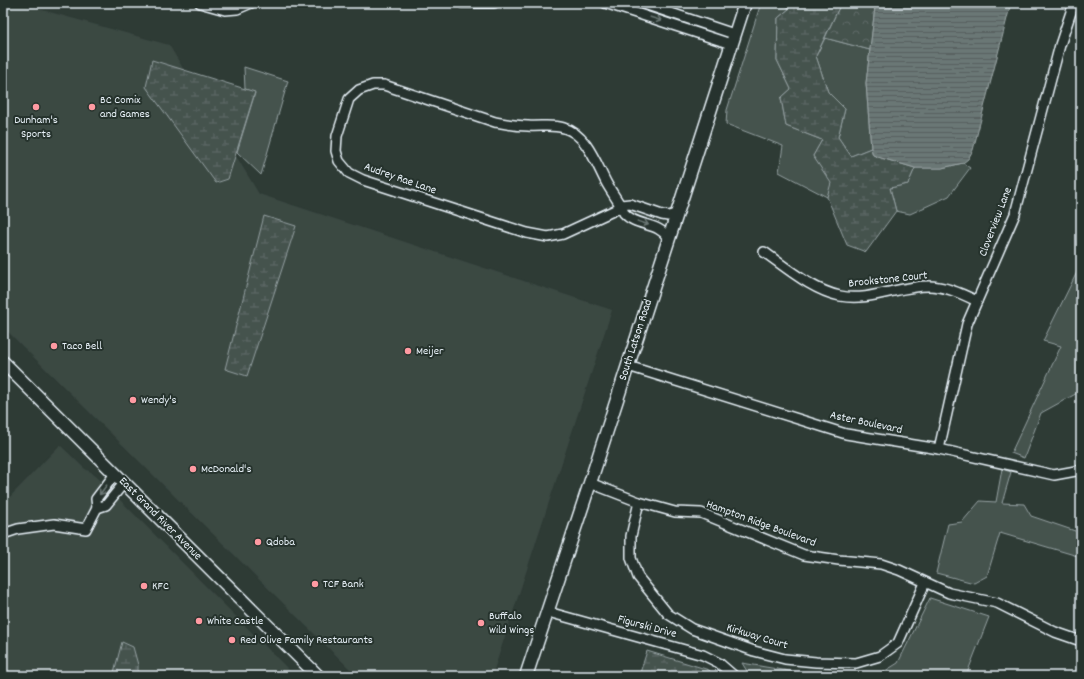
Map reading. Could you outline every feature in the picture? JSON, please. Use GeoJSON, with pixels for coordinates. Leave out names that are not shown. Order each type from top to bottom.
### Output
{"type":"FeatureCollection","features":[{"type":"Feature","properties":{"kind":"main road","name":"South Latson Road"},"geometry":{"type":"LineString","coordinates":[[526,676],[590,484],[744,3]]}},
{"type":"Feature","properties":{"kind":"main road","name":"East Grand River Avenue"},"geometry":{"type":"LineString","coordinates":[[3,362],[318,676]]}},
{"type":"Feature","properties":{"kind":"street"},"geometry":{"type":"LineString","coordinates":[[200,3],[225,10],[237,9],[251,3]]}},
{"type":"Feature","properties":{"kind":"street"},"geometry":{"type":"LineString","coordinates":[[462,3],[494,3]]}},
{"type":"Feature","properties":{"kind":"street"},"geometry":{"type":"LineString","coordinates":[[605,3],[618,5],[677,26],[732,39]]}},
{"type":"Feature","properties":{"kind":"street"},"geometry":{"type":"LineString","coordinates":[[641,3],[680,16],[732,39]]}},
{"type":"Feature","properties":{"kind":"street","name":"Cloverview Lane"},"geometry":{"type":"LineString","coordinates":[[939,449],[965,332],[1015,214],[1060,45],[1074,3]]}},
{"type":"Feature","properties":{"kind":"street"},"geometry":{"type":"LineString","coordinates":[[677,26],[680,16]]}},
{"type":"Feature","properties":{"kind":"street","name":"Audrey Rae Lane"},"geometry":{"type":"LineString","coordinates":[[620,205],[615,210],[563,234],[548,237],[527,233],[363,180],[349,173],[339,161],[336,151],[337,136],[349,99],[359,90],[374,85],[384,85],[500,123],[528,126],[552,125],[566,128],[577,135],[590,150],[607,184],[620,205],[624,213],[634,220],[660,229],[668,238]]}},
{"type":"Feature","properties":{"kind":"street"},"geometry":{"type":"LineString","coordinates":[[620,205],[630,204],[662,216],[676,214]]}},
{"type":"Feature","properties":{"kind":"street","name":"Brookstone Court"},"geometry":{"type":"LineString","coordinates":[[764,252],[815,286],[840,296],[869,296],[928,286],[950,289],[977,301]]}},
{"type":"Feature","properties":{"kind":"street","name":"Aster Boulevard"},"geometry":{"type":"LineString","coordinates":[[628,366],[846,434],[939,449],[1054,475],[1081,470]]}},
{"type":"Feature","properties":{"kind":"street"},"geometry":{"type":"LineString","coordinates":[[3,534],[18,529],[54,524],[86,529],[97,508],[106,505],[120,478]]}},
{"type":"Feature","properties":{"kind":"street","name":"Hampton Ridge Boulevard"},"geometry":{"type":"LineString","coordinates":[[590,484],[639,502],[675,512],[701,514],[804,555],[881,564],[912,575],[949,594],[997,603],[1055,632],[1081,641]]}},
{"type":"Feature","properties":{"kind":"street","name":"Kirkway Court"},"geometry":{"type":"LineString","coordinates":[[639,502],[631,536],[631,558],[638,577],[668,614],[692,629],[754,651],[786,659],[816,662],[856,663],[880,656],[898,643],[925,583]]}},
{"type":"Feature","properties":{"kind":"street","name":"Figurski Drive"},"geometry":{"type":"LineString","coordinates":[[548,612],[703,655],[719,663],[734,676]]}},
{"type":"Feature","properties":{"kind":"shaded area"},"geometry":{"type":"Polygon","coordinates":[[[3,3],[17,3],[169,45],[259,194],[612,310],[492,676],[357,676],[3,327],[3,3]]]}},
{"type":"Feature","properties":{"kind":"shaded area"},"geometry":{"type":"Polygon","coordinates":[[[878,3],[1011,3],[973,150],[968,159],[963,163],[942,168],[915,168],[873,155],[871,148],[866,83],[875,7],[878,3]]]}},
{"type":"Feature","properties":{"kind":"shaded area"},"geometry":{"type":"Polygon","coordinates":[[[60,445],[85,469],[100,480],[295,676],[3,676],[3,504],[60,445]]]}},
{"type":"Feature","properties":{"kind":"green space"},"geometry":{"type":"Polygon","coordinates":[[[761,3],[786,3],[789,9],[778,18],[777,60],[791,89],[781,98],[786,126],[822,140],[813,156],[832,183],[827,197],[779,172],[783,146],[726,124],[727,110],[761,3]]]}},
{"type":"Feature","properties":{"kind":"green space"},"geometry":{"type":"Polygon","coordinates":[[[786,3],[841,3],[816,56],[828,92],[845,109],[838,137],[851,156],[871,148],[873,155],[915,168],[908,184],[890,188],[896,211],[866,252],[847,245],[827,197],[831,183],[813,156],[822,140],[786,126],[781,98],[791,89],[777,60],[778,18],[789,9],[786,3]]]}},
{"type":"Feature","properties":{"kind":"green space"},"geometry":{"type":"Polygon","coordinates":[[[841,3],[866,3],[875,7],[870,50],[825,38],[841,3]]]}},
{"type":"Feature","properties":{"kind":"green space"},"geometry":{"type":"Polygon","coordinates":[[[825,38],[870,50],[866,83],[871,148],[851,156],[838,137],[845,109],[828,92],[816,56],[825,38]]]}},
{"type":"Feature","properties":{"kind":"green space"},"geometry":{"type":"Polygon","coordinates":[[[152,60],[255,92],[228,179],[216,183],[146,87],[152,60]]]}},
{"type":"Feature","properties":{"kind":"green space"},"geometry":{"type":"Polygon","coordinates":[[[244,67],[288,81],[261,175],[237,152],[255,93],[245,89],[244,67]]]}},
{"type":"Feature","properties":{"kind":"green space"},"geometry":{"type":"Polygon","coordinates":[[[963,163],[970,168],[949,196],[910,214],[896,211],[890,188],[908,184],[915,168],[942,168],[963,163]]]}},
{"type":"Feature","properties":{"kind":"green space"},"geometry":{"type":"Polygon","coordinates":[[[264,216],[296,226],[247,376],[225,369],[264,216]]]}},
{"type":"Feature","properties":{"kind":"green space"},"geometry":{"type":"Polygon","coordinates":[[[1081,264],[1081,391],[1041,413],[1024,458],[1011,453],[1061,346],[1043,341],[1081,264]]]}},
{"type":"Feature","properties":{"kind":"green space"},"geometry":{"type":"Polygon","coordinates":[[[1002,469],[1011,472],[1002,503],[1024,504],[1031,516],[1081,533],[1081,557],[1000,533],[987,576],[974,583],[936,573],[948,524],[962,522],[980,501],[996,502],[1002,469]]]}},
{"type":"Feature","properties":{"kind":"green space"},"geometry":{"type":"Polygon","coordinates":[[[930,598],[989,617],[966,676],[877,676],[898,663],[930,598]]]}},
{"type":"Feature","properties":{"kind":"green space"},"geometry":{"type":"Polygon","coordinates":[[[122,642],[133,647],[138,665],[138,676],[113,676],[122,642]]]}},
{"type":"Feature","properties":{"kind":"green space"},"geometry":{"type":"Polygon","coordinates":[[[647,651],[709,670],[714,676],[639,676],[647,651]]]}},
{"type":"Feature","properties":{"kind":"green space"},"geometry":{"type":"Polygon","coordinates":[[[742,663],[818,676],[750,676],[742,663]]]}},
{"type":"Feature","properties":{"kind":"place","name":"Dunham's Sports"},"geometry":{"type":"Point","coordinates":[36,107]}},
{"type":"Feature","properties":{"kind":"place","name":"BC Comix and Games"},"geometry":{"type":"Point","coordinates":[92,107]}},
{"type":"Feature","properties":{"kind":"place","name":"Taco Bell"},"geometry":{"type":"Point","coordinates":[54,346]}},
{"type":"Feature","properties":{"kind":"place","name":"Meijer"},"geometry":{"type":"Point","coordinates":[408,351]}},
{"type":"Feature","properties":{"kind":"place","name":"Wendy's"},"geometry":{"type":"Point","coordinates":[133,400]}},
{"type":"Feature","properties":{"kind":"place","name":"McDonald's"},"geometry":{"type":"Point","coordinates":[193,469]}},
{"type":"Feature","properties":{"kind":"place","name":"Qdoba"},"geometry":{"type":"Point","coordinates":[258,542]}},
{"type":"Feature","properties":{"kind":"place","name":"TCF Bank"},"geometry":{"type":"Point","coordinates":[315,584]}},
{"type":"Feature","properties":{"kind":"place","name":"KFC"},"geometry":{"type":"Point","coordinates":[144,586]}},
{"type":"Feature","properties":{"kind":"place","name":"White Castle"},"geometry":{"type":"Point","coordinates":[199,621]}},
{"type":"Feature","properties":{"kind":"place","name":"Buffalo Wild Wings"},"geometry":{"type":"Point","coordinates":[481,623]}},
{"type":"Feature","properties":{"kind":"place","name":"Red Olive Family Restaurants"},"geometry":{"type":"Point","coordinates":[232,640]}}]}
